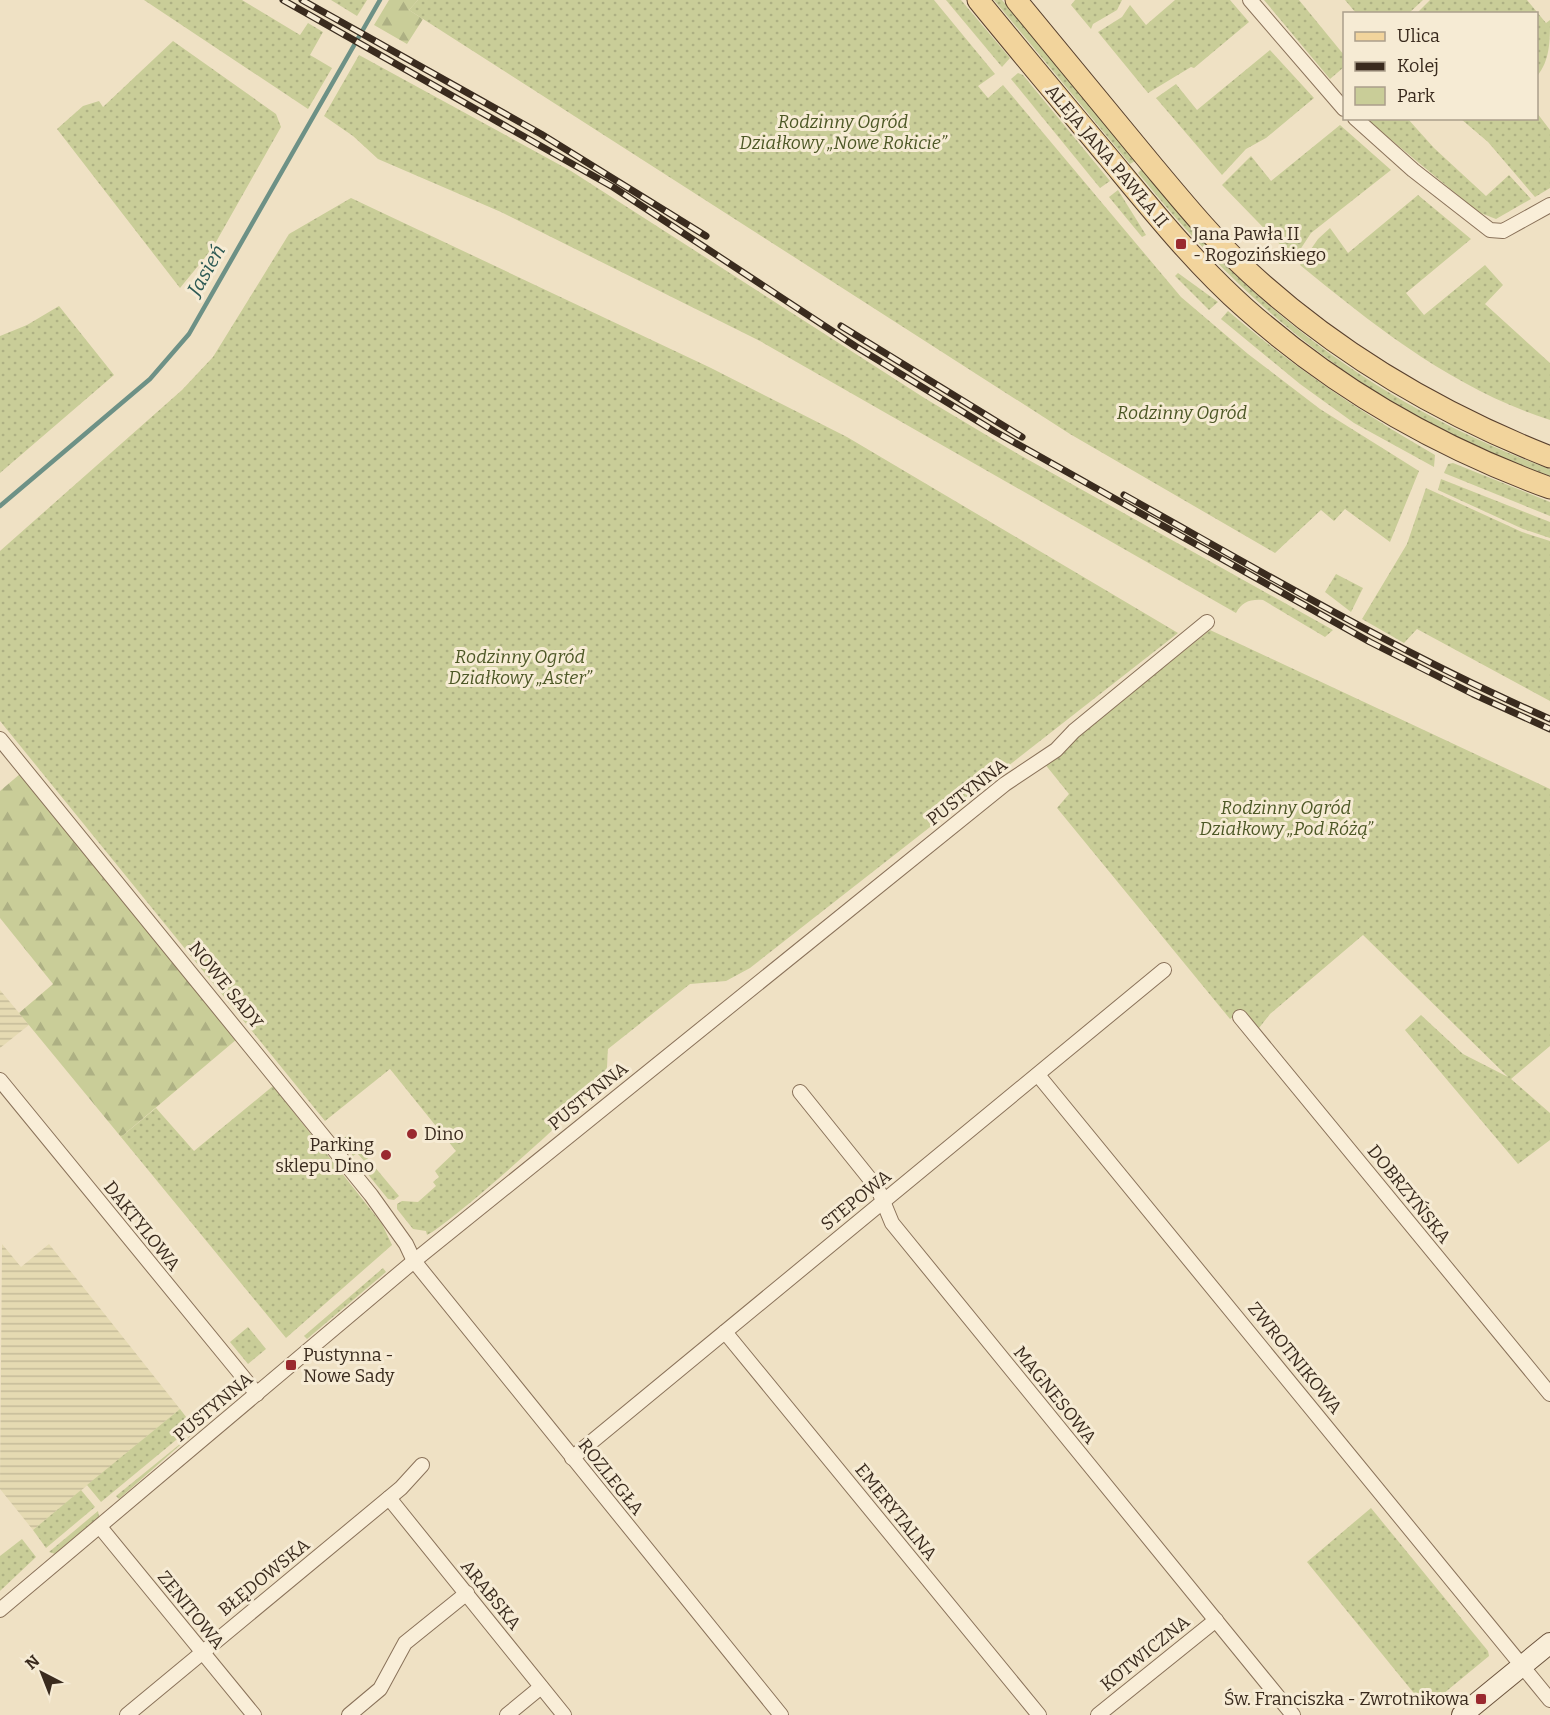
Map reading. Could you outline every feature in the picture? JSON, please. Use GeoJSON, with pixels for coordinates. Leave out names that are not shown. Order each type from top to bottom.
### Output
{"type":"FeatureCollection","features":[{"type":"Feature","properties":{"kind":"main road","name":"ALEJA JANA PAWŁA II"},"geometry":{"type":"LineString","coordinates":[[978,0],[1181,244],[1268,328],[1339,382],[1411,426],[1497,468],[1550,488]]}},
{"type":"Feature","properties":{"kind":"main road","name":"ALEJA JANA PAWŁA II"},"geometry":{"type":"LineString","coordinates":[[1016,0],[1188,208],[1226,249],[1278,297],[1344,350],[1428,402],[1476,426],[1550,457]]}},
{"type":"Feature","properties":{"kind":"street"},"geometry":{"type":"LineString","coordinates":[[1250,0],[1343,108]]}},
{"type":"Feature","properties":{"kind":"street"},"geometry":{"type":"LineString","coordinates":[[1357,120],[1479,224],[1490,230],[1503,231],[1550,205]]}},
{"type":"Feature","properties":{"kind":"street","name":"PUSTYNNA"},"geometry":{"type":"LineString","coordinates":[[0,1610],[414,1261],[1005,784],[1056,750],[1074,731],[1207,622]]}},
{"type":"Feature","properties":{"kind":"street","name":"NOWE SADY"},"geometry":{"type":"LineString","coordinates":[[0,739],[371,1195],[406,1244],[414,1261]]}},
{"type":"Feature","properties":{"kind":"street","name":"STEPOWA"},"geometry":{"type":"LineString","coordinates":[[572,1458],[1164,970]]}},
{"type":"Feature","properties":{"kind":"street","name":"DOBRZYŃSKA"},"geometry":{"type":"LineString","coordinates":[[1240,1017],[1550,1394]]}},
{"type":"Feature","properties":{"kind":"street","name":"ZWROTNIKOWA"},"geometry":{"type":"LineString","coordinates":[[1038,1075],[1550,1700]]}},
{"type":"Feature","properties":{"kind":"street","name":"DAKTYLOWA"},"geometry":{"type":"LineString","coordinates":[[0,1080],[257,1394]]}},
{"type":"Feature","properties":{"kind":"street","name":"MAGNESOWA"},"geometry":{"type":"LineString","coordinates":[[800,1092],[878,1189],[892,1223],[1293,1715]]}},
{"type":"Feature","properties":{"kind":"street","name":"ROZLEGŁA"},"geometry":{"type":"LineString","coordinates":[[414,1261],[781,1715]]}},
{"type":"Feature","properties":{"kind":"street","name":"EMERYTALNA"},"geometry":{"type":"LineString","coordinates":[[725,1332],[1039,1715]]}},
{"type":"Feature","properties":{"kind":"street","name":"BŁĘDOWSKA"},"geometry":{"type":"LineString","coordinates":[[127,1715],[389,1498],[422,1465]]}},
{"type":"Feature","properties":{"kind":"street","name":"ARABSKA"},"geometry":{"type":"LineString","coordinates":[[389,1498],[564,1715]]}},
{"type":"Feature","properties":{"kind":"street","name":"ZENITOWA"},"geometry":{"type":"LineString","coordinates":[[100,1527],[254,1715]]}},
{"type":"Feature","properties":{"kind":"street"},"geometry":{"type":"LineString","coordinates":[[349,1715],[384,1684],[405,1643],[466,1593]]}},
{"type":"Feature","properties":{"kind":"street","name":"KOTWICZNA"},"geometry":{"type":"LineString","coordinates":[[1098,1715],[1216,1620]]}},
{"type":"Feature","properties":{"kind":"street"},"geometry":{"type":"LineString","coordinates":[[1462,1715],[1550,1643]]}},
{"type":"Feature","properties":{"kind":"street"},"geometry":{"type":"LineString","coordinates":[[507,1715],[541,1687]]}},
{"type":"Feature","properties":{"kind":"shaded area"},"geometry":{"type":"Polygon","coordinates":[[[0,990],[29,1025],[0,1048],[0,990]]]}},
{"type":"Feature","properties":{"kind":"shaded area"},"geometry":{"type":"Polygon","coordinates":[[[2,1244],[21,1267],[49,1244],[180,1409],[33,1530],[0,1489],[2,1244]]]}},
{"type":"Feature","properties":{"kind":"green space"},"geometry":{"type":"Polygon","coordinates":[[[144,0],[242,0],[300,35],[308,23],[323,32],[310,55],[332,68],[308,109],[144,0]]]}},
{"type":"Feature","properties":{"kind":"green space"},"geometry":{"type":"Polygon","coordinates":[[[331,0],[367,0],[357,16],[331,0]]]}},
{"type":"Feature","properties":{"kind":"green space"},"geometry":{"type":"Polygon","coordinates":[[[389,0],[418,0],[409,10],[423,19],[407,44],[374,25],[389,0]]]}},
{"type":"Feature","properties":{"kind":"green space","name":"Rodzinny Ogród Działkowy „Nowe Rokicie”"},"geometry":{"type":"Polygon","coordinates":[[[418,0],[934,0],[995,74],[978,86],[988,98],[1003,85],[1181,297],[1248,354],[1320,409],[1419,471],[1390,542],[1345,509],[1334,521],[1321,510],[1275,553],[1070,434],[409,10],[418,0]]]}},
{"type":"Feature","properties":{"kind":"green space"},"geometry":{"type":"Polygon","coordinates":[[[946,0],[961,0],[1010,58],[1002,67],[946,0]]]}},
{"type":"Feature","properties":{"kind":"green space"},"geometry":{"type":"Polygon","coordinates":[[[994,0],[1002,0],[1135,161],[1130,164],[994,0]]]}},
{"type":"Feature","properties":{"kind":"green space"},"geometry":{"type":"Polygon","coordinates":[[[1075,0],[1122,0],[1117,10],[1093,24],[1091,29],[1071,5],[1075,0]]]}},
{"type":"Feature","properties":{"kind":"green space"},"geometry":{"type":"Polygon","coordinates":[[[1175,0],[1230,0],[1249,22],[1194,68],[1191,67],[1148,93],[1098,32],[1122,17],[1130,5],[1146,25],[1175,0]]]}},
{"type":"Feature","properties":{"kind":"green space"},"geometry":{"type":"Polygon","coordinates":[[[1264,0],[1299,0],[1343,54],[1343,68],[1330,79],[1264,0]]]}},
{"type":"Feature","properties":{"kind":"green space"},"geometry":{"type":"Polygon","coordinates":[[[1345,0],[1423,0],[1410,12],[1355,12],[1345,0]]]}},
{"type":"Feature","properties":{"kind":"green space"},"geometry":{"type":"Polygon","coordinates":[[[1430,0],[1527,0],[1537,12],[1418,12],[1430,0]]]}},
{"type":"Feature","properties":{"kind":"green space"},"geometry":{"type":"Polygon","coordinates":[[[1538,13],[1546,23],[1550,20],[1548,50],[1538,74],[1538,13]]]}},
{"type":"Feature","properties":{"kind":"green space"},"geometry":{"type":"Polygon","coordinates":[[[173,41],[276,114],[281,127],[212,249],[180,288],[57,129],[83,106],[99,101],[103,107],[173,41]]]}},
{"type":"Feature","properties":{"kind":"green space"},"geometry":{"type":"Polygon","coordinates":[[[1270,50],[1314,98],[1266,138],[1246,149],[1222,175],[1156,98],[1176,84],[1197,110],[1270,50]]]}},
{"type":"Feature","properties":{"kind":"green space"},"geometry":{"type":"Polygon","coordinates":[[[359,55],[571,171],[926,399],[1018,454],[1333,630],[1325,637],[1263,600],[1247,602],[1236,613],[760,341],[501,212],[378,159],[353,136],[324,116],[359,55]]]}},
{"type":"Feature","properties":{"kind":"green space"},"geometry":{"type":"Polygon","coordinates":[[[1018,73],[1023,75],[1110,181],[1100,188],[1011,79],[1018,73]]]}},
{"type":"Feature","properties":{"kind":"green space"},"geometry":{"type":"Polygon","coordinates":[[[1538,114],[1550,130],[1550,188],[1535,197],[1488,142],[1462,120],[1538,120],[1538,114]]]}},
{"type":"Feature","properties":{"kind":"green space"},"geometry":{"type":"Polygon","coordinates":[[[1367,120],[1409,120],[1434,148],[1486,196],[1509,175],[1531,199],[1496,219],[1478,212],[1367,120]]]}},
{"type":"Feature","properties":{"kind":"green space"},"geometry":{"type":"Polygon","coordinates":[[[1340,125],[1391,170],[1311,233],[1294,259],[1222,185],[1251,156],[1271,181],[1340,125]]]}},
{"type":"Feature","properties":{"kind":"green space"},"geometry":{"type":"Polygon","coordinates":[[[1142,169],[1216,255],[1289,323],[1329,353],[1414,407],[1504,451],[1550,469],[1550,476],[1487,451],[1428,422],[1373,390],[1322,354],[1273,315],[1226,272],[1138,173],[1142,169]]]}},
{"type":"Feature","properties":{"kind":"green space"},"geometry":{"type":"Polygon","coordinates":[[[1118,190],[1146,235],[1142,237],[1109,197],[1118,190]]]}},
{"type":"Feature","properties":{"kind":"green space"},"geometry":{"type":"Polygon","coordinates":[[[1418,195],[1471,239],[1406,293],[1424,315],[1485,265],[1503,285],[1485,304],[1550,363],[1550,420],[1481,392],[1449,374],[1388,334],[1300,265],[1318,239],[1330,228],[1348,253],[1418,195]]]}},
{"type":"Feature","properties":{"kind":"green space","name":"Rodzinny Ogród Działkowy „Aster”"},"geometry":{"type":"Polygon","coordinates":[[[351,198],[711,368],[847,437],[1178,633],[750,968],[726,981],[690,984],[608,1049],[606,1073],[596,1088],[491,1185],[427,1235],[426,1231],[413,1229],[397,1209],[397,1204],[402,1201],[418,1202],[436,1186],[433,1182],[439,1177],[435,1171],[456,1151],[390,1069],[325,1121],[0,721],[0,551],[182,390],[213,357],[289,234],[351,198]]]}},
{"type":"Feature","properties":{"kind":"green space"},"geometry":{"type":"Polygon","coordinates":[[[1178,273],[1218,302],[1209,310],[1175,276],[1178,273]]]}},
{"type":"Feature","properties":{"kind":"green space"},"geometry":{"type":"Polygon","coordinates":[[[59,306],[114,375],[0,473],[0,336],[27,325],[59,306]]]}},
{"type":"Feature","properties":{"kind":"green space"},"geometry":{"type":"Polygon","coordinates":[[[1228,311],[1328,388],[1435,455],[1434,467],[1354,423],[1300,384],[1221,319],[1228,311]]]}},
{"type":"Feature","properties":{"kind":"green space"},"geometry":{"type":"Polygon","coordinates":[[[1453,463],[1550,502],[1550,516],[1444,473],[1448,464],[1453,463]]]}},
{"type":"Feature","properties":{"kind":"green space"},"geometry":{"type":"Polygon","coordinates":[[[1441,479],[1550,522],[1550,538],[1523,529],[1438,490],[1441,479]]]}},
{"type":"Feature","properties":{"kind":"green space"},"geometry":{"type":"Polygon","coordinates":[[[1426,488],[1522,532],[1550,541],[1550,701],[1417,629],[1404,643],[1362,619],[1407,544],[1426,488]]]}},
{"type":"Feature","properties":{"kind":"green space"},"geometry":{"type":"Polygon","coordinates":[[[1336,574],[1363,588],[1351,612],[1325,592],[1336,574]]]}},
{"type":"Feature","properties":{"kind":"green space","name":"Rodzinny Ogród Działkowy „Pod Różą”"},"geometry":{"type":"Polygon","coordinates":[[[1210,630],[1550,789],[1550,1046],[1511,1079],[1550,1113],[1550,1140],[1518,1164],[1405,1030],[1421,1015],[1463,1054],[1508,1077],[1363,935],[1270,1014],[1259,1028],[1244,1011],[1230,1019],[1057,808],[1069,794],[1044,763],[1210,630]]]}},
{"type":"Feature","properties":{"kind":"green space"},"geometry":{"type":"Polygon","coordinates":[[[20,774],[237,1039],[121,1137],[19,1013],[53,984],[0,918],[0,791],[20,774]]]}},
{"type":"Feature","properties":{"kind":"green space"},"geometry":{"type":"Polygon","coordinates":[[[273,1086],[382,1224],[392,1245],[286,1338],[121,1137],[156,1108],[194,1151],[273,1086]]]}},
{"type":"Feature","properties":{"kind":"green space"},"geometry":{"type":"Polygon","coordinates":[[[348,1135],[399,1196],[394,1200],[388,1199],[362,1167],[366,1163],[357,1153],[353,1156],[343,1139],[348,1135]]]}},
{"type":"Feature","properties":{"kind":"green space"},"geometry":{"type":"Polygon","coordinates":[[[383,1268],[386,1272],[307,1339],[304,1336],[383,1268]]]}},
{"type":"Feature","properties":{"kind":"green space"},"geometry":{"type":"Polygon","coordinates":[[[248,1327],[266,1349],[248,1364],[230,1342],[248,1327]]]}},
{"type":"Feature","properties":{"kind":"green space"},"geometry":{"type":"Polygon","coordinates":[[[180,1409],[193,1426],[101,1502],[87,1485],[180,1409]]]}},
{"type":"Feature","properties":{"kind":"green space"},"geometry":{"type":"Polygon","coordinates":[[[196,1431],[119,1499],[116,1496],[196,1431]]]}},
{"type":"Feature","properties":{"kind":"green space"},"geometry":{"type":"Polygon","coordinates":[[[81,1490],[95,1507],[46,1548],[33,1530],[81,1490]]]}},
{"type":"Feature","properties":{"kind":"green space"},"geometry":{"type":"Polygon","coordinates":[[[1371,1508],[1488,1651],[1489,1656],[1426,1708],[1307,1562],[1371,1508]]]}},
{"type":"Feature","properties":{"kind":"green space"},"geometry":{"type":"Polygon","coordinates":[[[98,1511],[99,1517],[55,1554],[49,1552],[98,1511]]]}},
{"type":"Feature","properties":{"kind":"green space"},"geometry":{"type":"Polygon","coordinates":[[[22,1539],[36,1557],[0,1591],[0,1556],[22,1539]]]}},
{"type":"Feature","properties":{"kind":"waterway","name":"Jasień"},"geometry":{"type":"LineString","coordinates":[[0,506],[150,379],[189,334],[380,0]]}},
{"type":"Feature","properties":{"kind":"railway"},"geometry":{"type":"LineString","coordinates":[[283,0],[613,187],[855,346],[994,431],[1370,642],[1473,694],[1550,729]]}},
{"type":"Feature","properties":{"kind":"railway"},"geometry":{"type":"LineString","coordinates":[[302,0],[541,134],[706,236]]}},
{"type":"Feature","properties":{"kind":"railway"},"geometry":{"type":"LineString","coordinates":[[841,326],[1022,437]]}},
{"type":"Feature","properties":{"kind":"railway"},"geometry":{"type":"LineString","coordinates":[[1124,495],[1388,641],[1550,719]]}},
{"type":"Feature","properties":{"kind":"place","name":"Jana Pawła II - Rogozińskiego"},"geometry":{"type":"Point","coordinates":[1181,244]}},
{"type":"Feature","properties":{"kind":"place","name":"Dino"},"geometry":{"type":"Point","coordinates":[412,1134]}},
{"type":"Feature","properties":{"kind":"place","name":"Parking sklepu Dino"},"geometry":{"type":"Point","coordinates":[386,1155]}},
{"type":"Feature","properties":{"kind":"place","name":"Pustynna - Nowe Sady"},"geometry":{"type":"Point","coordinates":[291,1365]}},
{"type":"Feature","properties":{"kind":"place","name":"Św. Franciszka - Zwrotnikowa"},"geometry":{"type":"Point","coordinates":[1481,1699]}},
{"type":"Feature","properties":{"kind":"park label","name":"Rodzinny Ogród"},"geometry":{"type":"Point","coordinates":[1182,413]}}]}
